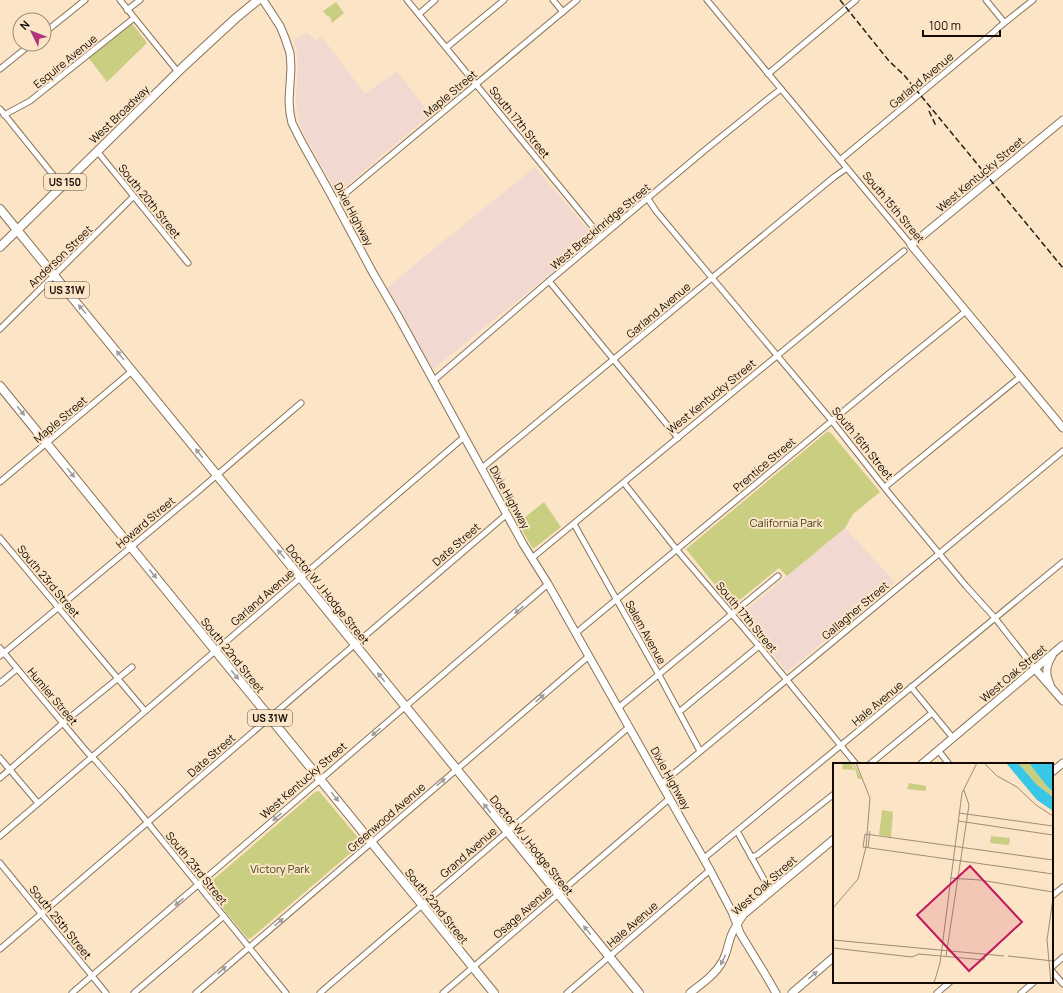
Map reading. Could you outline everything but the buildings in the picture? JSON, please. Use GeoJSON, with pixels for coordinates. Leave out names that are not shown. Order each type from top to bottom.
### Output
{"type":"FeatureCollection","features":[{"type":"Feature","properties":{"kind":"main road","name":"West Broadway"},"geometry":{"type":"LineString","coordinates":[[0,247],[178,72],[236,18],[258,0]]}},
{"type":"Feature","properties":{"kind":"main road","name":"Doctor W J Hodge Street"},"geometry":{"type":"LineString","coordinates":[[0,209],[638,993]]}},
{"type":"Feature","properties":{"kind":"main road","name":"South 22nd Street"},"geometry":{"type":"LineString","coordinates":[[0,386],[494,993]]}},
{"type":"Feature","properties":{"kind":"street"},"geometry":{"type":"LineString","coordinates":[[52,27],[85,0]]}},
{"type":"Feature","properties":{"kind":"street"},"geometry":{"type":"LineString","coordinates":[[120,0],[178,72]]}},
{"type":"Feature","properties":{"kind":"street"},"geometry":{"type":"LineString","coordinates":[[128,10],[140,0]]}},
{"type":"Feature","properties":{"kind":"street","name":"Dixie Highway"},"geometry":{"type":"LineString","coordinates":[[263,0],[286,38],[292,67],[289,101],[290,113],[292,122],[306,152],[523,544],[548,584],[710,870],[740,933],[776,993]]}},
{"type":"Feature","properties":{"kind":"street","name":"South 17th Street"},"geometry":{"type":"LineString","coordinates":[[407,0],[601,237]]}},
{"type":"Feature","properties":{"kind":"street"},"geometry":{"type":"LineString","coordinates":[[419,14],[436,0]]}},
{"type":"Feature","properties":{"kind":"street"},"geometry":{"type":"LineString","coordinates":[[447,48],[504,0]]}},
{"type":"Feature","properties":{"kind":"street"},"geometry":{"type":"LineString","coordinates":[[553,0],[563,12]]}},
{"type":"Feature","properties":{"kind":"street","name":"Maple Street"},"geometry":{"type":"LineString","coordinates":[[335,202],[577,0]]}},
{"type":"Feature","properties":{"kind":"street","name":"South 15th Street"},"geometry":{"type":"LineString","coordinates":[[707,0],[1063,428]]}},
{"type":"Feature","properties":{"kind":"street"},"geometry":{"type":"LineString","coordinates":[[768,74],[856,0]]}},
{"type":"Feature","properties":{"kind":"street"},"geometry":{"type":"LineString","coordinates":[[986,0],[1004,22]]}},
{"type":"Feature","properties":{"kind":"street","name":"Garland Avenue"},"geometry":{"type":"LineString","coordinates":[[840,160],[1004,22],[1033,0]]}},
{"type":"Feature","properties":{"kind":"street","name":"Esquire Avenue"},"geometry":{"type":"LineString","coordinates":[[4,115],[30,101],[134,18]]}},
{"type":"Feature","properties":{"kind":"street"},"geometry":{"type":"LineString","coordinates":[[0,69],[21,52]]}},
{"type":"Feature","properties":{"kind":"street","name":"West Breckinridge Street"},"geometry":{"type":"LineString","coordinates":[[433,381],[601,237],[781,89]]}},
{"type":"Feature","properties":{"kind":"street"},"geometry":{"type":"LineString","coordinates":[[0,109],[62,186]]}},
{"type":"Feature","properties":{"kind":"street","name":"West Kentucky Street"},"geometry":{"type":"LineString","coordinates":[[911,245],[1063,120]]}},
{"type":"Feature","properties":{"kind":"street","name":"South 20th Street"},"geometry":{"type":"LineString","coordinates":[[96,151],[188,263]]}},
{"type":"Feature","properties":{"kind":"street","name":"Garland Avenue"},"geometry":{"type":"LineString","coordinates":[[482,468],[834,177],[847,168]]}},
{"type":"Feature","properties":{"kind":"street","name":"Anderson Street"},"geometry":{"type":"LineString","coordinates":[[0,329],[134,196]]}},
{"type":"Feature","properties":{"kind":"street","name":"South 16th Street"},"geometry":{"type":"LineString","coordinates":[[648,199],[832,421],[966,586],[995,618],[1043,679],[1063,701]]}},
{"type":"Feature","properties":{"kind":"street","name":"West Kentucky Street"},"geometry":{"type":"LineString","coordinates":[[532,558],[904,251]]}},
{"type":"Feature","properties":{"kind":"street"},"geometry":{"type":"LineString","coordinates":[[549,281],[678,438]]}},
{"type":"Feature","properties":{"kind":"street","name":"Prentice Street"},"geometry":{"type":"LineString","coordinates":[[576,633],[966,311]]}},
{"type":"Feature","properties":{"kind":"street","name":"Maple Street"},"geometry":{"type":"LineString","coordinates":[[0,482],[132,371]]}},
{"type":"Feature","properties":{"kind":"street"},"geometry":{"type":"LineString","coordinates":[[885,487],[1020,377]]}},
{"type":"Feature","properties":{"kind":"street","name":"Howard Street"},"geometry":{"type":"LineString","coordinates":[[1,652],[131,547],[301,403]]}},
{"type":"Feature","properties":{"kind":"street","name":"Garland Avenue"},"geometry":{"type":"LineString","coordinates":[[0,836],[464,437]]}},
{"type":"Feature","properties":{"kind":"street","name":"Gallagher Street"},"geometry":{"type":"LineString","coordinates":[[661,784],[1063,452]]}},
{"type":"Feature","properties":{"kind":"street","name":"South 17th Street"},"geometry":{"type":"LineString","coordinates":[[624,483],[677,550],[759,646],[855,763]]}},
{"type":"Feature","properties":{"kind":"street","name":"Date Street"},"geometry":{"type":"LineString","coordinates":[[0,949],[507,514]]}},
{"type":"Feature","properties":{"kind":"street","name":"Salem Avenue"},"geometry":{"type":"LineString","coordinates":[[574,524],[700,751]]}},
{"type":"Feature","properties":{"kind":"street","name":"South 23rd Street"},"geometry":{"type":"LineString","coordinates":[[0,538],[144,711]]}},
{"type":"Feature","properties":{"kind":"street","name":"Hale Avenue"},"geometry":{"type":"LineString","coordinates":[[703,859],[1063,562]]}},
{"type":"Feature","properties":{"kind":"street"},"geometry":{"type":"LineString","coordinates":[[618,708],[778,576]]}},
{"type":"Feature","properties":{"kind":"street","name":"West Kentucky Street"},"geometry":{"type":"LineString","coordinates":[[72,993],[548,584]]}},
{"type":"Feature","properties":{"kind":"street","name":"West Oak Street"},"geometry":{"type":"LineString","coordinates":[[923,763],[1063,645]]}},
{"type":"Feature","properties":{"kind":"street"},"geometry":{"type":"LineString","coordinates":[[679,712],[759,646]]}},
{"type":"Feature","properties":{"kind":"street","name":"Humler Street"},"geometry":{"type":"LineString","coordinates":[[1,652],[92,756]]}},
{"type":"Feature","properties":{"kind":"street"},"geometry":{"type":"LineString","coordinates":[[1052,688],[1047,678],[1047,668],[1054,653]]}},
{"type":"Feature","properties":{"kind":"street","name":"Greenwood Avenue"},"geometry":{"type":"LineString","coordinates":[[196,993],[589,656]]}},
{"type":"Feature","properties":{"kind":"street"},"geometry":{"type":"LineString","coordinates":[[0,778],[63,723],[132,667]]}},
{"type":"Feature","properties":{"kind":"street"},"geometry":{"type":"LineString","coordinates":[[0,683],[17,669]]}},
{"type":"Feature","properties":{"kind":"street"},"geometry":{"type":"LineString","coordinates":[[911,688],[953,738]]}},
{"type":"Feature","properties":{"kind":"street"},"geometry":{"type":"LineString","coordinates":[[871,763],[932,713]]}},
{"type":"Feature","properties":{"kind":"street","name":"Grand Avenue"},"geometry":{"type":"LineString","coordinates":[[320,993],[629,727]]}},
{"type":"Feature","properties":{"kind":"street"},"geometry":{"type":"LineString","coordinates":[[938,750],[948,763]]}},
{"type":"Feature","properties":{"kind":"street","name":"South 23rd Street"},"geometry":{"type":"LineString","coordinates":[[92,756],[286,993]]}},
{"type":"Feature","properties":{"kind":"street"},"geometry":{"type":"LineString","coordinates":[[0,758],[38,803]]}},
{"type":"Feature","properties":{"kind":"street"},"geometry":{"type":"LineString","coordinates":[[1053,771],[1063,763]]}},
{"type":"Feature","properties":{"kind":"street"},"geometry":{"type":"LineString","coordinates":[[751,858],[757,855],[833,795]]}},
{"type":"Feature","properties":{"kind":"street","name":"Osage Avenue"},"geometry":{"type":"LineString","coordinates":[[443,993],[670,799]]}},
{"type":"Feature","properties":{"kind":"street"},"geometry":{"type":"LineString","coordinates":[[737,832],[771,892]]}},
{"type":"Feature","properties":{"kind":"street","name":"West Oak Street"},"geometry":{"type":"LineString","coordinates":[[690,993],[714,973],[722,963],[731,934],[744,914],[833,840]]}},
{"type":"Feature","properties":{"kind":"street","name":"South 25th Street"},"geometry":{"type":"LineString","coordinates":[[0,863],[106,993]]}},
{"type":"Feature","properties":{"kind":"street","name":"Hale Avenue"},"geometry":{"type":"LineString","coordinates":[[567,993],[710,870]]}},
{"type":"Feature","properties":{"kind":"street"},"geometry":{"type":"LineString","coordinates":[[1054,894],[1063,887]]}},
{"type":"Feature","properties":{"kind":"street"},"geometry":{"type":"LineString","coordinates":[[134,993],[224,916]]}},
{"type":"Feature","properties":{"kind":"street"},"geometry":{"type":"LineString","coordinates":[[1053,966],[1063,957]]}},
{"type":"Feature","properties":{"kind":"street"},"geometry":{"type":"LineString","coordinates":[[792,993],[833,959]]}},
{"type":"Feature","properties":{"kind":"street"},"geometry":{"type":"LineString","coordinates":[[1053,972],[1063,984]]}},
{"type":"Feature","properties":{"kind":"street"},"geometry":{"type":"LineString","coordinates":[[937,993],[949,983]]}},
{"type":"Feature","properties":{"kind":"street"},"geometry":{"type":"LineString","coordinates":[[1021,993],[1033,983]]}},
{"type":"Feature","properties":{"kind":"shaded area"},"geometry":{"type":"Polygon","coordinates":[[[307,32],[315,41],[321,36],[365,94],[397,71],[430,115],[337,193],[305,136],[300,125],[297,111],[296,98],[298,67],[297,52],[294,40],[307,32]]]}},
{"type":"Feature","properties":{"kind":"shaded area"},"geometry":{"type":"Polygon","coordinates":[[[535,167],[595,238],[433,369],[386,289],[535,167]]]}},
{"type":"Feature","properties":{"kind":"shaded area"},"geometry":{"type":"Polygon","coordinates":[[[845,528],[895,582],[787,672],[740,615],[845,528]]]}},
{"type":"Feature","properties":{"kind":"green space"},"geometry":{"type":"Polygon","coordinates":[[[336,2],[344,13],[332,23],[330,17],[323,11],[336,2]]]}},
{"type":"Feature","properties":{"kind":"green space"},"geometry":{"type":"Polygon","coordinates":[[[131,22],[147,43],[107,82],[88,57],[131,22]]]}},
{"type":"Feature","properties":{"kind":"green space","name":"California Park"},"geometry":{"type":"Polygon","coordinates":[[[828,431],[880,492],[853,514],[845,528],[787,576],[779,568],[732,606],[686,549],[828,431]]]}},
{"type":"Feature","properties":{"kind":"green space"},"geometry":{"type":"Polygon","coordinates":[[[544,502],[561,527],[533,549],[518,523],[544,502]]]}},
{"type":"Feature","properties":{"kind":"green space","name":"Victory Park"},"geometry":{"type":"Polygon","coordinates":[[[319,791],[360,840],[360,845],[248,939],[206,888],[206,886],[315,792],[319,791]]]}},
{"type":"Feature","properties":{"kind":"railway"},"geometry":{"type":"LineString","coordinates":[[840,0],[889,61],[904,75],[1063,268]]}},
{"type":"Feature","properties":{"kind":"railway"},"geometry":{"type":"LineString","coordinates":[[929,111],[936,126]]}}]}
